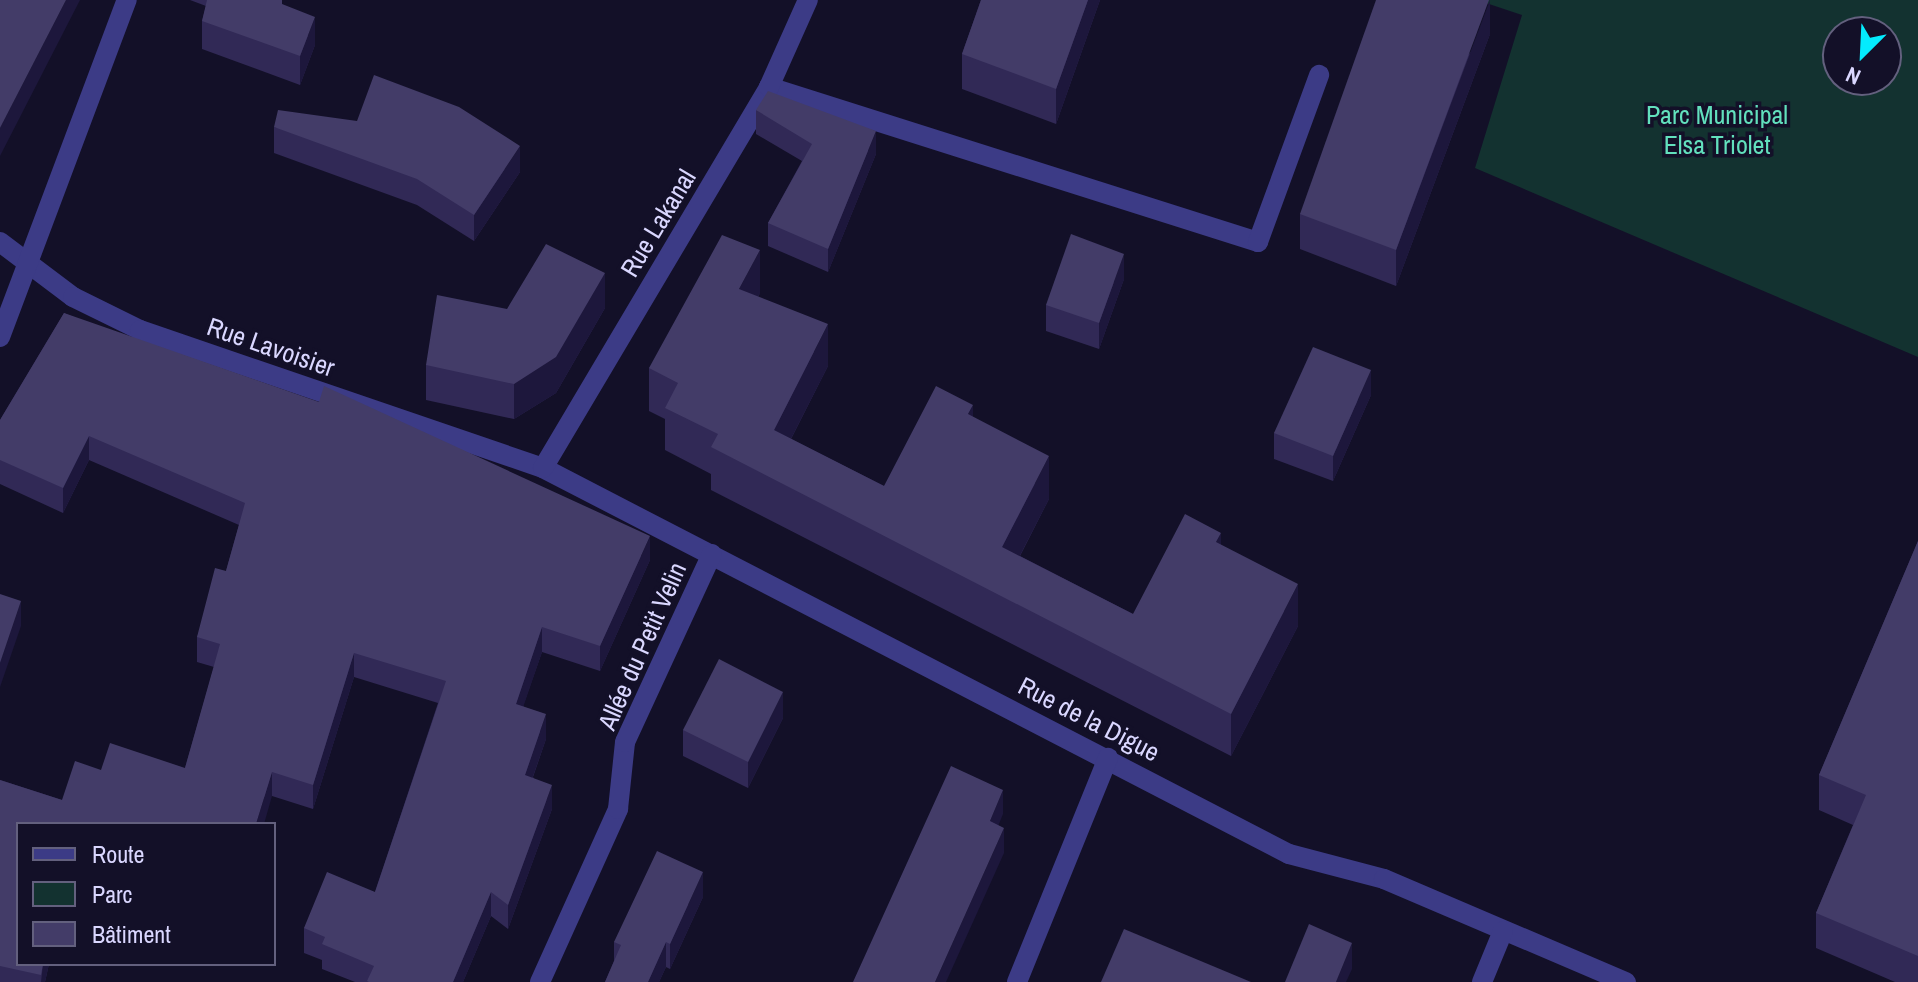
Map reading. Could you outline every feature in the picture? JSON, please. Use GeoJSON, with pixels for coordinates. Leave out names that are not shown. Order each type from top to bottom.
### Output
{"type":"FeatureCollection","features":[{"type":"Feature","properties":{"kind":"street"},"geometry":{"type":"LineString","coordinates":[[0,337],[127,0]]}},
{"type":"Feature","properties":{"kind":"street","name":"Rue Lakanal"},"geometry":{"type":"LineString","coordinates":[[543,468],[769,87],[808,0]]}},
{"type":"Feature","properties":{"kind":"street"},"geometry":{"type":"LineString","coordinates":[[769,87],[1258,242],[1319,75]]}},
{"type":"Feature","properties":{"kind":"street","name":"Rue Lavoisier"},"geometry":{"type":"LineString","coordinates":[[0,242],[73,297],[140,330],[543,468]]}},
{"type":"Feature","properties":{"kind":"street","name":"Rue de la Digue"},"geometry":{"type":"LineString","coordinates":[[543,468],[1289,854],[1384,879],[1626,982]]}},
{"type":"Feature","properties":{"kind":"street","name":"Allée du Petit Velin"},"geometry":{"type":"LineString","coordinates":[[540,982],[618,809],[625,742],[712,554]]}},
{"type":"Feature","properties":{"kind":"street"},"geometry":{"type":"LineString","coordinates":[[1017,982],[1108,758]]}},
{"type":"Feature","properties":{"kind":"street"},"geometry":{"type":"LineString","coordinates":[[1482,982],[1503,931]]}},
{"type":"Feature","properties":{"kind":"green space","name":"Parc Municipal Elsa Triolet"},"geometry":{"type":"Polygon","coordinates":[[[1477,0],[1918,0],[1918,357],[1475,168],[1522,15],[1477,0]]]}},
{"type":"Feature","properties":{"kind":"building"},"geometry":{"type":"Polygon","coordinates":[[[0,0],[66,0],[0,128],[0,0]]]}},
{"type":"Feature","properties":{"kind":"building"},"geometry":{"type":"Polygon","coordinates":[[[207,0],[282,0],[282,4],[315,17],[300,56],[202,21],[207,0]]]}},
{"type":"Feature","properties":{"kind":"building"},"geometry":{"type":"Polygon","coordinates":[[[981,0],[1088,0],[1056,89],[962,54],[981,0]]]}},
{"type":"Feature","properties":{"kind":"building"},"geometry":{"type":"Polygon","coordinates":[[[1376,0],[1489,0],[1396,250],[1300,214],[1376,0]]]}},
{"type":"Feature","properties":{"kind":"building"},"geometry":{"type":"Polygon","coordinates":[[[374,75],[459,107],[520,146],[474,215],[417,179],[274,127],[278,110],[357,121],[374,75]]]}},
{"type":"Feature","properties":{"kind":"building"},"geometry":{"type":"Polygon","coordinates":[[[768,91],[876,131],[828,249],[768,223],[812,144],[756,110],[768,91]]]}},
{"type":"Feature","properties":{"kind":"building"},"geometry":{"type":"Polygon","coordinates":[[[1071,234],[1124,254],[1099,323],[1046,305],[1071,234]]]}},
{"type":"Feature","properties":{"kind":"building"},"geometry":{"type":"Polygon","coordinates":[[[722,235],[760,250],[739,289],[828,324],[774,430],[884,486],[936,386],[973,405],[968,414],[1049,456],[1002,547],[1133,614],[1185,514],[1221,533],[1216,542],[1298,584],[1231,714],[711,447],[718,434],[665,408],[678,383],[649,368],[722,235]]]}},
{"type":"Feature","properties":{"kind":"building"},"geometry":{"type":"Polygon","coordinates":[[[546,244],[605,273],[556,357],[514,384],[426,365],[437,295],[507,309],[546,244]]]}},
{"type":"Feature","properties":{"kind":"building"},"geometry":{"type":"Polygon","coordinates":[[[64,313],[319,402],[324,386],[650,536],[600,646],[542,627],[516,704],[546,714],[525,775],[552,785],[508,905],[491,892],[453,982],[369,982],[374,966],[322,944],[325,937],[304,928],[327,872],[375,892],[446,681],[354,653],[313,785],[272,772],[257,822],[16,822],[16,966],[43,966],[41,975],[0,966],[0,780],[62,800],[75,761],[101,770],[110,743],[185,768],[220,644],[197,637],[215,568],[226,571],[245,503],[89,436],[63,488],[0,460],[0,420],[64,313]]]}},
{"type":"Feature","properties":{"kind":"building"},"geometry":{"type":"Polygon","coordinates":[[[1313,347],[1371,370],[1333,456],[1274,433],[1313,347]]]}},
{"type":"Feature","properties":{"kind":"building"},"geometry":{"type":"Polygon","coordinates":[[[1918,541],[1918,956],[1816,913],[1866,795],[1819,775],[1918,541]]]}},
{"type":"Feature","properties":{"kind":"building"},"geometry":{"type":"Polygon","coordinates":[[[0,594],[21,601],[0,663],[0,594]]]}},
{"type":"Feature","properties":{"kind":"building"},"geometry":{"type":"Polygon","coordinates":[[[719,659],[783,692],[748,762],[683,730],[719,659]]]}},
{"type":"Feature","properties":{"kind":"building"},"geometry":{"type":"Polygon","coordinates":[[[951,766],[1003,790],[990,821],[1004,828],[935,982],[853,982],[951,766]]]}},
{"type":"Feature","properties":{"kind":"building"},"geometry":{"type":"Polygon","coordinates":[[[657,851],[703,872],[670,944],[666,942],[648,982],[605,982],[621,945],[614,942],[657,851]]]}},
{"type":"Feature","properties":{"kind":"building"},"geometry":{"type":"Polygon","coordinates":[[[1309,924],[1352,943],[1336,982],[1285,982],[1309,924]]]}},
{"type":"Feature","properties":{"kind":"building"},"geometry":{"type":"Polygon","coordinates":[[[1124,929],[1251,982],[1101,982],[1124,929]]]}}]}
